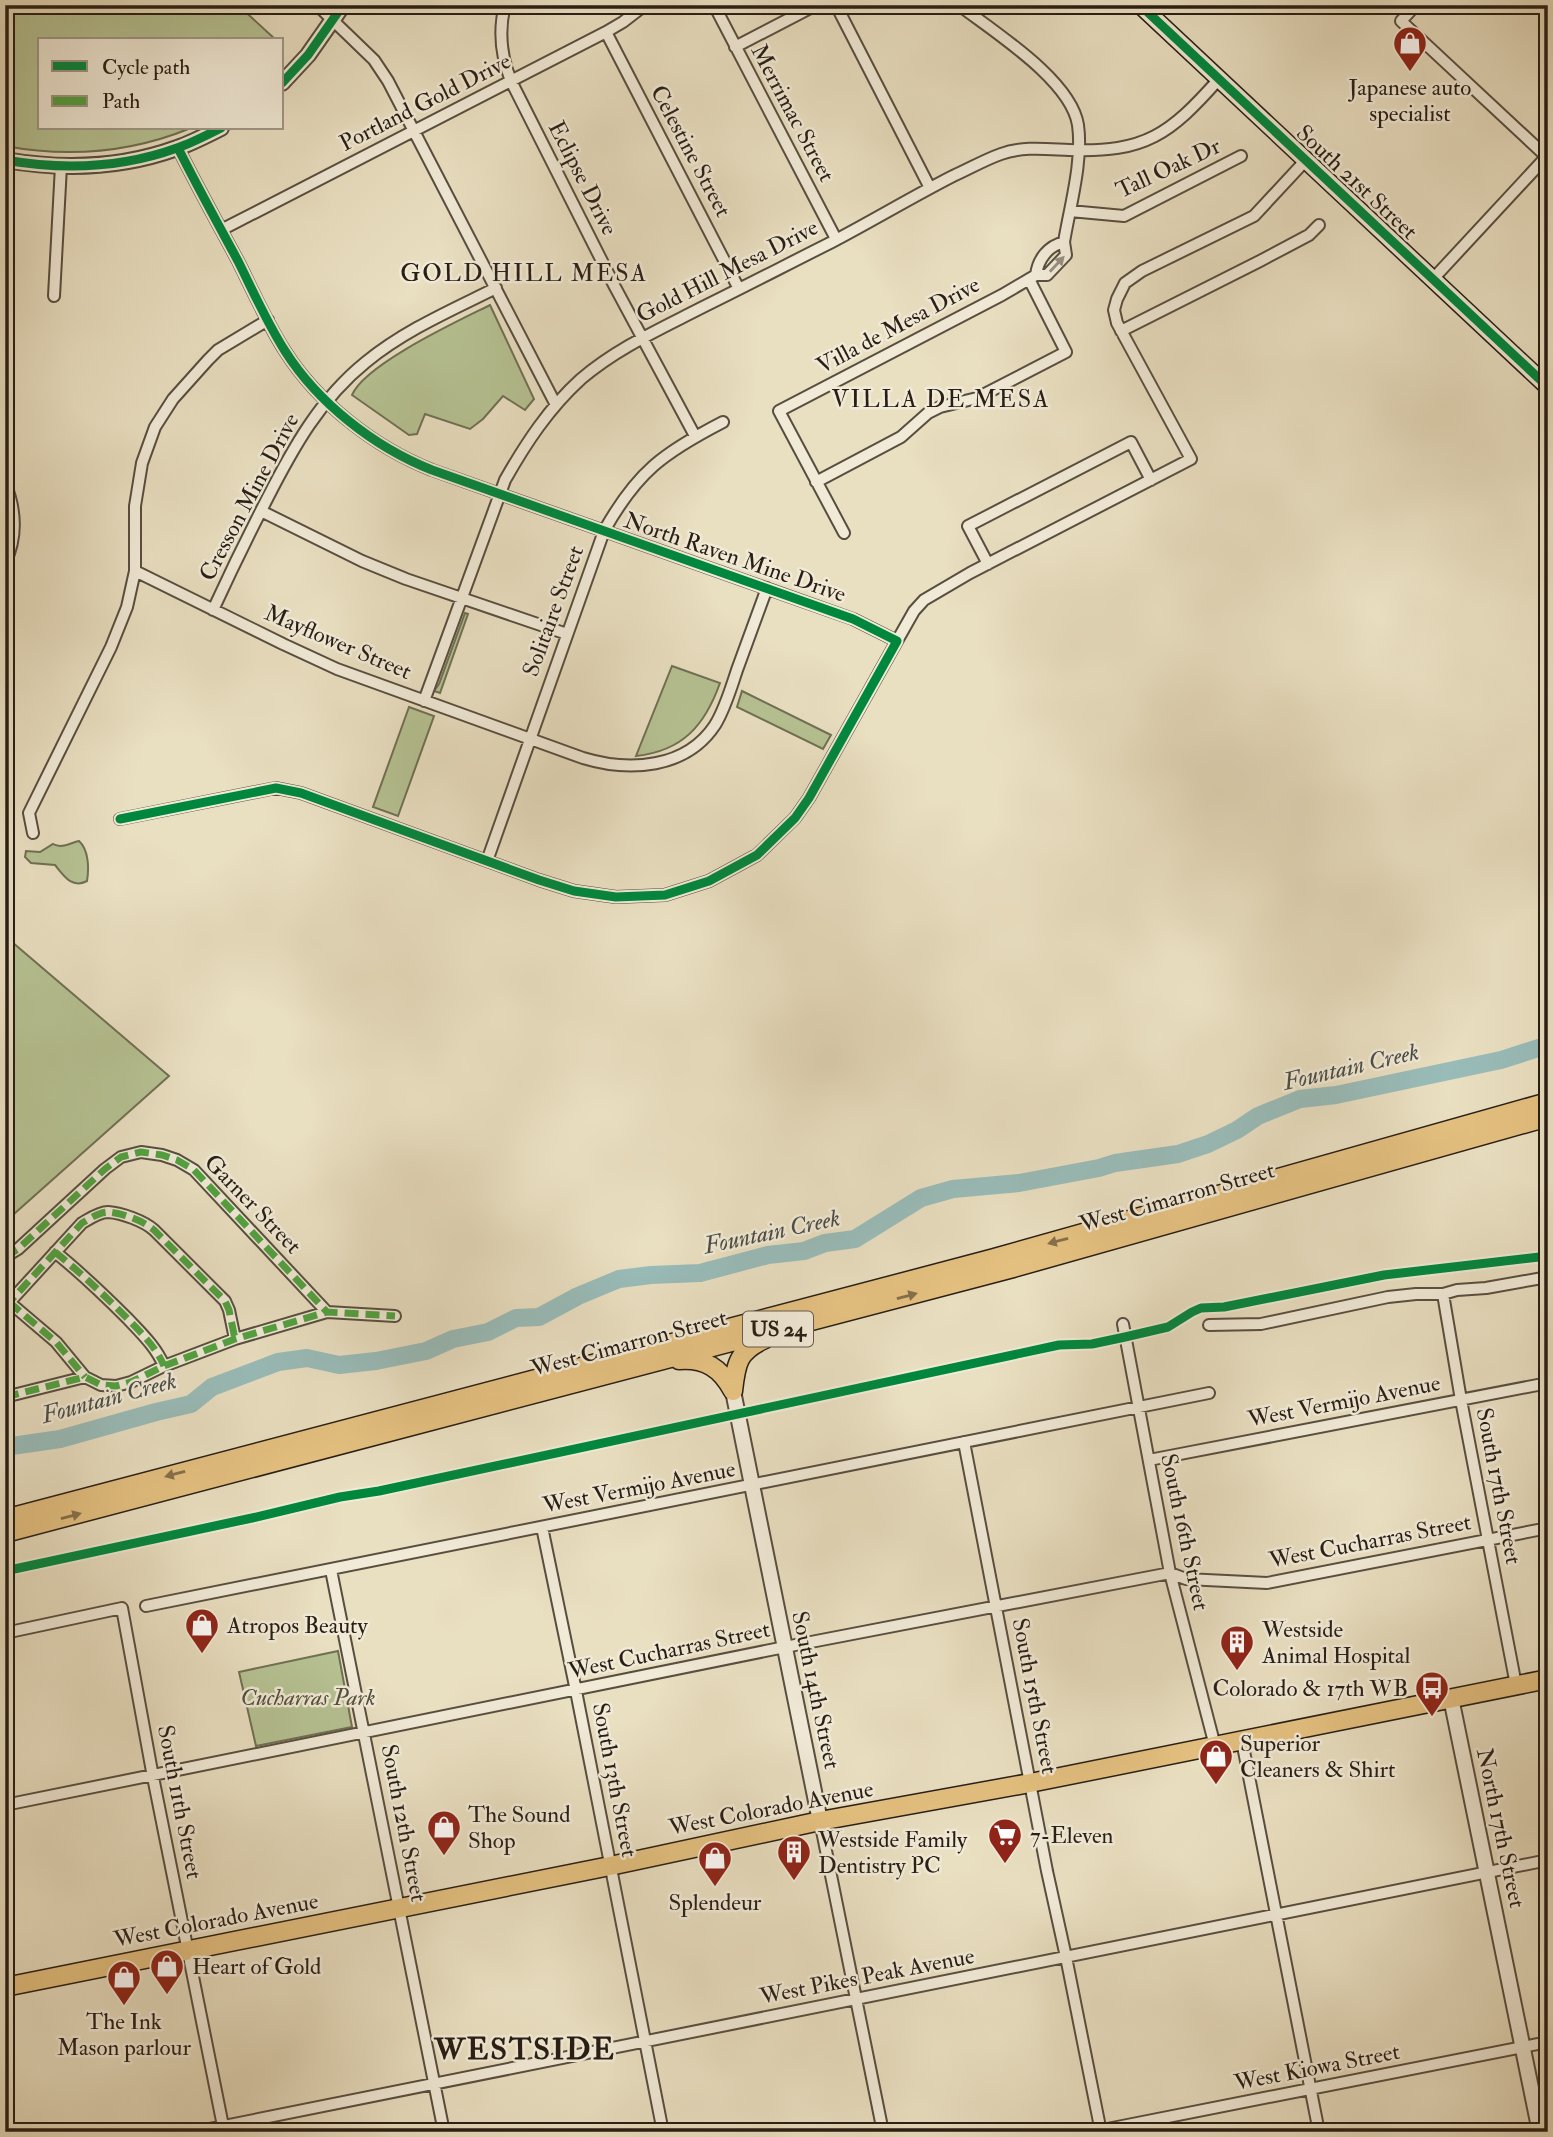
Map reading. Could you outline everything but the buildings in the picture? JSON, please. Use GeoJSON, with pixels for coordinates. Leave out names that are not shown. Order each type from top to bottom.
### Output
{"type":"FeatureCollection","features":[{"type":"Feature","properties":{"kind":"main road","name":"South 21st Street"},"geometry":{"type":"LineString","coordinates":[[1140,5],[1548,387]]}},
{"type":"Feature","properties":{"kind":"main road","name":"West Cimarron Street"},"geometry":{"type":"LineString","coordinates":[[5,1518],[978,1262],[1548,1102]]}},
{"type":"Feature","properties":{"kind":"main road","name":"West Cimarron Street"},"geometry":{"type":"LineString","coordinates":[[5,1533],[1027,1264],[1548,1117]]}},
{"type":"Feature","properties":{"kind":"main road"},"geometry":{"type":"LineString","coordinates":[[733,1391],[738,1360],[749,1347],[824,1317]]}},
{"type":"Feature","properties":{"kind":"main road"},"geometry":{"type":"LineString","coordinates":[[627,1369],[680,1360],[701,1361],[709,1363],[719,1371],[733,1391]]}},
{"type":"Feature","properties":{"kind":"main road","name":"West Colorado Avenue"},"geometry":{"type":"LineString","coordinates":[[5,1987],[610,1866],[820,1821],[1030,1783],[1548,1679]]}},
{"type":"Feature","properties":{"kind":"street"},"geometry":{"type":"LineString","coordinates":[[317,5],[374,61],[388,81],[556,405]]}},
{"type":"Feature","properties":{"kind":"street"},"geometry":{"type":"LineString","coordinates":[[284,81],[308,55],[343,5]]}},
{"type":"Feature","properties":{"kind":"street","name":"Eclipse Drive"},"geometry":{"type":"LineString","coordinates":[[505,5],[501,47],[503,62],[511,81],[695,436]]}},
{"type":"Feature","properties":{"kind":"street","name":"Portland Gold Drive"},"geometry":{"type":"LineString","coordinates":[[221,230],[606,32],[645,5]]}},
{"type":"Feature","properties":{"kind":"street","name":"Merrimac Street"},"geometry":{"type":"LineString","coordinates":[[714,5],[836,240]]}},
{"type":"Feature","properties":{"kind":"street"},"geometry":{"type":"LineString","coordinates":[[735,47],[816,5]]}},
{"type":"Feature","properties":{"kind":"street"},"geometry":{"type":"LineString","coordinates":[[836,5],[930,188]]}},
{"type":"Feature","properties":{"kind":"street"},"geometry":{"type":"LineString","coordinates":[[959,5],[1058,84],[1076,116],[1078,150]]}},
{"type":"Feature","properties":{"kind":"street"},"geometry":{"type":"LineString","coordinates":[[1416,5],[1401,21],[1547,157],[1432,280]]}},
{"type":"Feature","properties":{"kind":"street","name":"Celestine Street"},"geometry":{"type":"LineString","coordinates":[[606,32],[740,289]]}},
{"type":"Feature","properties":{"kind":"street","name":"Gold Hill Mesa Drive"},"geometry":{"type":"LineString","coordinates":[[424,701],[499,494],[520,453],[556,405],[590,373],[642,338],[836,240],[930,188],[1004,153],[1029,148],[1122,148],[1150,140],[1185,116],[1219,79]]}},
{"type":"Feature","properties":{"kind":"street"},"geometry":{"type":"LineString","coordinates":[[5,160],[61,166],[100,165],[135,160],[178,148],[217,130]]}},
{"type":"Feature","properties":{"kind":"street","name":"North Raven Mine Drive"},"geometry":{"type":"LineString","coordinates":[[178,148],[284,350],[327,401],[358,427],[403,457],[432,470],[853,619],[897,641]]}},
{"type":"Feature","properties":{"kind":"street","name":"Villa de Mesa Drive"},"geometry":{"type":"LineString","coordinates":[[816,482],[779,411],[1032,277],[1047,275],[1066,255],[1064,242],[1078,150]]}},
{"type":"Feature","properties":{"kind":"street","name":"Tall Oak Dr"},"geometry":{"type":"LineString","coordinates":[[1070,211],[1124,216],[1241,156]]}},
{"type":"Feature","properties":{"kind":"street"},"geometry":{"type":"LineString","coordinates":[[120,819],[276,788],[302,793],[574,891],[616,897],[665,895],[709,881],[757,855],[795,818],[809,798],[914,611],[924,600],[1191,459],[1121,331],[1114,310],[1117,299],[1125,283],[1142,271],[1254,216],[1306,160]]}},
{"type":"Feature","properties":{"kind":"street"},"geometry":{"type":"LineString","coordinates":[[54,296],[61,166]]}},
{"type":"Feature","properties":{"kind":"street"},"geometry":{"type":"LineString","coordinates":[[1121,331],[1261,261],[1309,235],[1319,225]]}},
{"type":"Feature","properties":{"kind":"street"},"geometry":{"type":"LineString","coordinates":[[844,533],[816,482],[901,437],[928,413],[940,407],[977,398],[1066,352],[1032,277]]}},
{"type":"Feature","properties":{"kind":"street","name":"Cresson Mine Drive"},"geometry":{"type":"LineString","coordinates":[[213,610],[293,449],[327,401],[347,379],[389,345],[496,288]]}},
{"type":"Feature","properties":{"kind":"street"},"geometry":{"type":"LineString","coordinates":[[33,832],[29,813],[111,647],[127,607],[135,571],[135,506],[142,463],[155,427],[173,399],[218,350],[268,320]]}},
{"type":"Feature","properties":{"kind":"street","name":"Solitaire Street"},"geometry":{"type":"LineString","coordinates":[[487,861],[604,531],[626,496],[663,456],[723,422]]}},
{"type":"Feature","properties":{"kind":"street"},"geometry":{"type":"LineString","coordinates":[[988,564],[968,526],[1131,442],[1151,480]]}},
{"type":"Feature","properties":{"kind":"street"},"geometry":{"type":"LineString","coordinates":[[5,483],[15,514],[15,531],[5,563]]}},
{"type":"Feature","properties":{"kind":"street"},"geometry":{"type":"LineString","coordinates":[[261,511],[362,561],[567,634]]}},
{"type":"Feature","properties":{"kind":"street","name":"Mayflower Street"},"geometry":{"type":"LineString","coordinates":[[135,571],[337,669],[598,762],[629,767],[669,760],[695,746],[717,722],[766,589]]}},
{"type":"Feature","properties":{"kind":"street","name":"Garner Street"},"geometry":{"type":"LineString","coordinates":[[5,1257],[18,1249],[121,1157],[141,1152],[162,1155],[194,1170],[327,1312]]}},
{"type":"Feature","properties":{"kind":"street"},"geometry":{"type":"LineString","coordinates":[[234,1339],[225,1301],[145,1222],[107,1212],[82,1223],[7,1304],[56,1342],[85,1377],[102,1385],[116,1386],[234,1339],[327,1312],[395,1316]]}},
{"type":"Feature","properties":{"kind":"street"},"geometry":{"type":"LineString","coordinates":[[55,1252],[96,1286],[147,1339],[159,1354],[164,1366]]}},
{"type":"Feature","properties":{"kind":"street"},"geometry":{"type":"LineString","coordinates":[[1209,1325],[1261,1324],[1388,1297],[1443,1294],[1548,1277]]}},
{"type":"Feature","properties":{"kind":"street","name":"South 17th Street"},"geometry":{"type":"LineString","coordinates":[[1443,1294],[1487,1541],[1517,1685]]}},
{"type":"Feature","properties":{"kind":"street","name":"South 16th Street"},"geometry":{"type":"LineString","coordinates":[[1123,1324],[1170,1573],[1215,1746]]}},
{"type":"Feature","properties":{"kind":"street"},"geometry":{"type":"LineString","coordinates":[[5,1397],[85,1377]]}},
{"type":"Feature","properties":{"kind":"street","name":"West Vermijo Avenue"},"geometry":{"type":"LineString","coordinates":[[1149,1460],[1548,1383]]}},
{"type":"Feature","properties":{"kind":"street","name":"South 14th Street"},"geometry":{"type":"LineString","coordinates":[[733,1391],[883,2132]]}},
{"type":"Feature","properties":{"kind":"street","name":"West Vermijo Avenue"},"geometry":{"type":"LineString","coordinates":[[146,1606],[1209,1393]]}},
{"type":"Feature","properties":{"kind":"street","name":"South 15th Street"},"geometry":{"type":"LineString","coordinates":[[964,1442],[1099,2131]]}},
{"type":"Feature","properties":{"kind":"street","name":"South 13th Street"},"geometry":{"type":"LineString","coordinates":[[542,1527],[663,2132]]}},
{"type":"Feature","properties":{"kind":"street","name":"West Cucharras Street"},"geometry":{"type":"LineString","coordinates":[[5,1805],[785,1647],[1170,1573],[1186,1579],[1267,1583],[1548,1528]]}},
{"type":"Feature","properties":{"kind":"street","name":"South 12th Street"},"geometry":{"type":"LineString","coordinates":[[331,1570],[444,2132]]}},
{"type":"Feature","properties":{"kind":"street","name":"South 11th Street"},"geometry":{"type":"LineString","coordinates":[[5,1633],[122,1608],[187,1951],[224,2129]]}},
{"type":"Feature","properties":{"kind":"street","name":"North 17th Street"},"geometry":{"type":"LineString","coordinates":[[1451,1698],[1539,2132]]}},
{"type":"Feature","properties":{"kind":"street"},"geometry":{"type":"LineString","coordinates":[[1242,1741],[1319,2132]]}},
{"type":"Feature","properties":{"kind":"street","name":"West Pikes Peak Avenue"},"geometry":{"type":"LineString","coordinates":[[194,2132],[224,2129],[1548,1860]]}},
{"type":"Feature","properties":{"kind":"street","name":"West Kiowa Street"},"geometry":{"type":"LineString","coordinates":[[1099,2131],[1548,2042]]}},
{"type":"Feature","properties":{"kind":"green space"},"geometry":{"type":"Polygon","coordinates":[[[12,5],[238,5],[274,38],[38,38],[38,130],[185,130],[122,148],[52,152],[5,146],[5,36],[12,5]]]}},
{"type":"Feature","properties":{"kind":"green space"},"geometry":{"type":"Polygon","coordinates":[[[490,305],[534,399],[525,410],[503,396],[483,419],[470,429],[425,414],[417,434],[409,435],[352,395],[360,383],[393,357],[490,305]]]}},
{"type":"Feature","properties":{"kind":"green space"},"geometry":{"type":"Polygon","coordinates":[[[465,613],[468,614],[440,693],[434,691],[439,684],[465,613]]]}},
{"type":"Feature","properties":{"kind":"green space"},"geometry":{"type":"Polygon","coordinates":[[[672,666],[720,683],[707,711],[690,733],[667,748],[636,756],[672,666]]]}},
{"type":"Feature","properties":{"kind":"green space"},"geometry":{"type":"Polygon","coordinates":[[[742,691],[831,735],[823,749],[737,707],[742,691]]]}},
{"type":"Feature","properties":{"kind":"green space"},"geometry":{"type":"Polygon","coordinates":[[[409,707],[434,716],[398,816],[373,807],[409,707]]]}},
{"type":"Feature","properties":{"kind":"green space"},"geometry":{"type":"Polygon","coordinates":[[[79,841],[85,849],[88,865],[87,881],[82,883],[69,880],[55,865],[31,863],[25,857],[26,851],[40,852],[53,844],[63,846],[79,841]]]}},
{"type":"Feature","properties":{"kind":"green space"},"geometry":{"type":"Polygon","coordinates":[[[5,936],[169,1076],[5,1222],[5,936]]]}},
{"type":"Feature","properties":{"kind":"green space","name":"Cucharras Park"},"geometry":{"type":"Polygon","coordinates":[[[338,1651],[352,1727],[256,1746],[239,1672],[338,1651]]]}},
{"type":"Feature","properties":{"kind":"waterway","name":"Fountain Creek"},"geometry":{"type":"LineString","coordinates":[[5,1447],[60,1439],[191,1404],[212,1387],[278,1362],[307,1358],[339,1365],[426,1351],[453,1339],[488,1332],[516,1318],[539,1317],[578,1296],[619,1279],[700,1273],[768,1255],[804,1251],[825,1243],[855,1239],[921,1198],[953,1189],[1019,1183],[1115,1163],[1178,1154],[1208,1144],[1258,1116],[1300,1099],[1336,1095],[1501,1060],[1548,1045]]}},
{"type":"Feature","properties":{"kind":"marked path"},"geometry":{"type":"LineString","coordinates":[[5,1257],[18,1249],[121,1157],[141,1152],[162,1155],[194,1170],[327,1312]]}},
{"type":"Feature","properties":{"kind":"marked path"},"geometry":{"type":"LineString","coordinates":[[5,1307],[82,1223],[108,1212],[139,1221],[154,1230],[225,1301],[235,1339]]}},
{"type":"Feature","properties":{"kind":"marked path"},"geometry":{"type":"LineString","coordinates":[[55,1252],[128,1319],[153,1347],[164,1366]]}},
{"type":"Feature","properties":{"kind":"marked path"},"geometry":{"type":"LineString","coordinates":[[9,1302],[56,1342],[85,1377]]}},
{"type":"Feature","properties":{"kind":"marked path"},"geometry":{"type":"LineString","coordinates":[[5,1397],[85,1377],[101,1385],[116,1386],[235,1339],[327,1312],[395,1316]]}},
{"type":"Feature","properties":{"kind":"cycle path"},"geometry":{"type":"LineString","coordinates":[[284,81],[308,55],[343,5]]}},
{"type":"Feature","properties":{"kind":"cycle path"},"geometry":{"type":"LineString","coordinates":[[1140,5],[1548,387]]}},
{"type":"Feature","properties":{"kind":"cycle path"},"geometry":{"type":"LineString","coordinates":[[5,160],[70,166],[114,163],[156,155],[217,130]]}},
{"type":"Feature","properties":{"kind":"cycle path"},"geometry":{"type":"LineString","coordinates":[[120,819],[276,788],[301,793],[574,891],[616,897],[665,895],[709,881],[757,855],[795,818],[809,798],[897,641],[853,619],[432,470],[369,436],[314,388],[285,351],[178,148]]}},
{"type":"Feature","properties":{"kind":"cycle path"},"geometry":{"type":"LineString","coordinates":[[5,1571],[340,1497],[379,1491],[1059,1345],[1092,1344],[1125,1337],[1168,1327],[1201,1308],[1224,1307],[1384,1275],[1548,1256]]}},
{"type":"Feature","properties":{"kind":"place","name":"Japanese auto specialist"},"geometry":{"type":"Point","coordinates":[1410,73]}},
{"type":"Feature","properties":{"kind":"place","name":"Atropos Beauty"},"geometry":{"type":"Point","coordinates":[202,1655]}},
{"type":"Feature","properties":{"kind":"place","name":"Westside Animal Hospital"},"geometry":{"type":"Point","coordinates":[1237,1672]}},
{"type":"Feature","properties":{"kind":"place","name":"Colorado & 17th WB"},"geometry":{"type":"Point","coordinates":[1432,1718]}},
{"type":"Feature","properties":{"kind":"place","name":"Superior Cleaners & Shirt"},"geometry":{"type":"Point","coordinates":[1216,1786]}},
{"type":"Feature","properties":{"kind":"place","name":"The Sound Shop"},"geometry":{"type":"Point","coordinates":[444,1857]}},
{"type":"Feature","properties":{"kind":"place","name":"7-Eleven"},"geometry":{"type":"Point","coordinates":[1005,1865]}},
{"type":"Feature","properties":{"kind":"place","name":"Westside Family Dentistry PC"},"geometry":{"type":"Point","coordinates":[794,1882]}},
{"type":"Feature","properties":{"kind":"place","name":"Splendeur"},"geometry":{"type":"Point","coordinates":[715,1888]}},
{"type":"Feature","properties":{"kind":"place","name":"Heart of Gold"},"geometry":{"type":"Point","coordinates":[167,1996]}},
{"type":"Feature","properties":{"kind":"place","name":"The Ink Mason parlour"},"geometry":{"type":"Point","coordinates":[124,2007]}},
{"type":"Feature","properties":{"kind":"district","name":"GOLD HILL MESA"},"geometry":{"type":"Point","coordinates":[524,273]}},
{"type":"Feature","properties":{"kind":"district","name":"VILLA DE MESA"},"geometry":{"type":"Point","coordinates":[941,399]}},
{"type":"Feature","properties":{"kind":"district","name":"WESTSIDE"},"geometry":{"type":"Point","coordinates":[525,2049]}}]}
